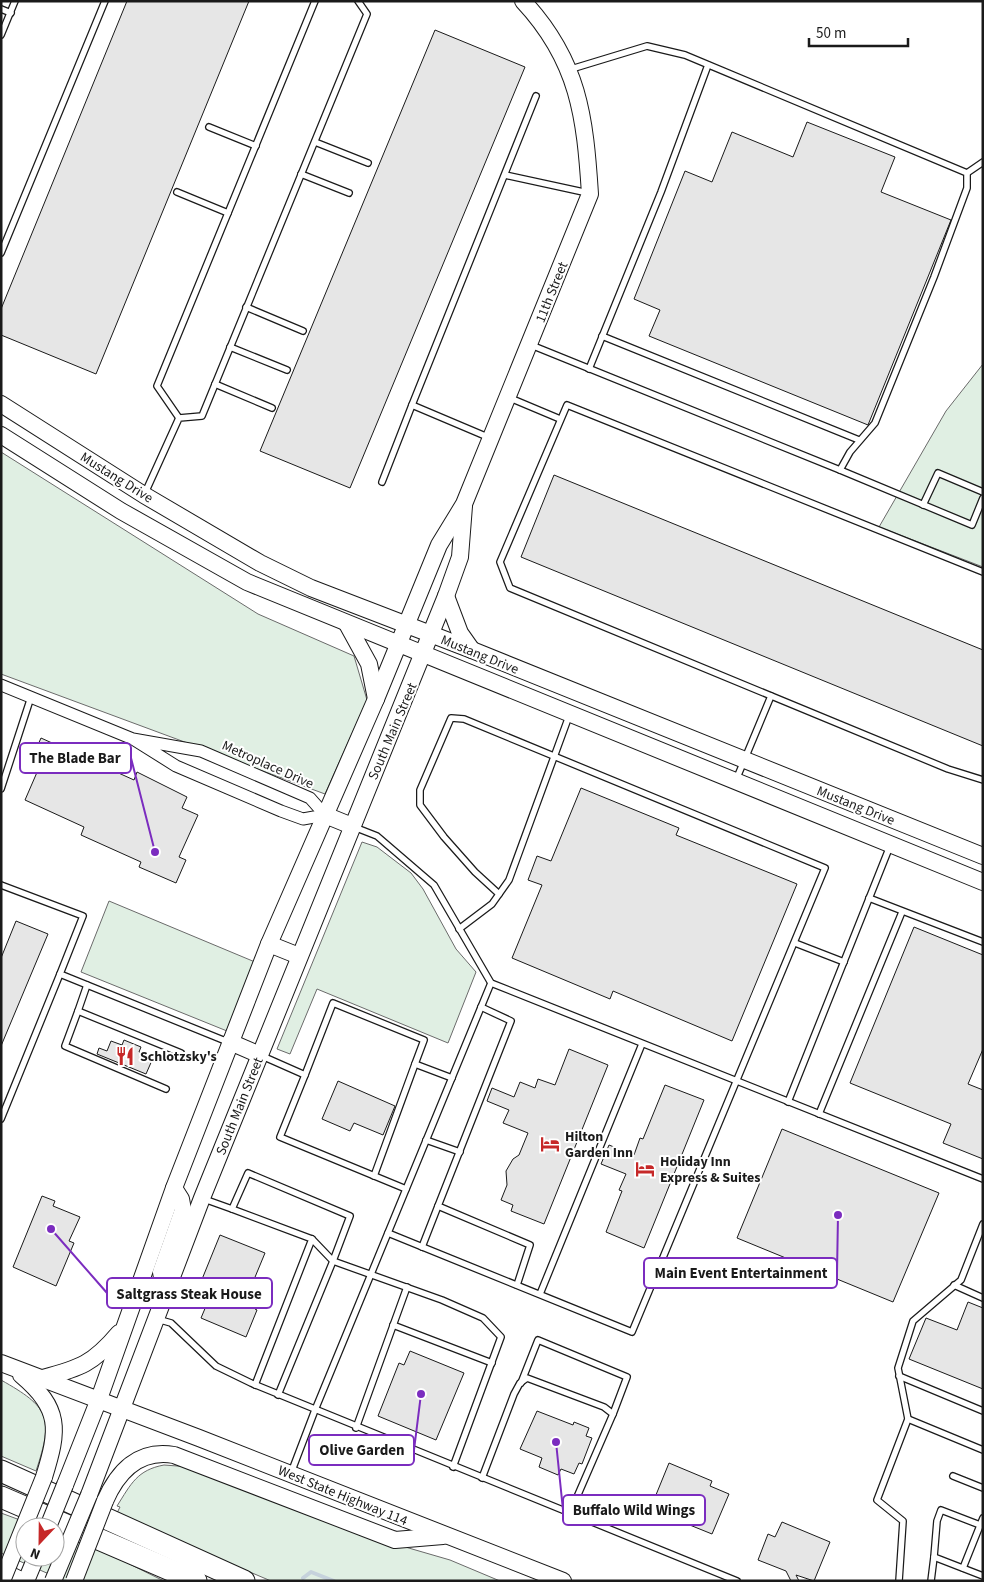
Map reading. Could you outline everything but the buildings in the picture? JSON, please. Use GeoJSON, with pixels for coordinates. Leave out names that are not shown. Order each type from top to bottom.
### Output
{"type":"FeatureCollection","features":[{"type":"Feature","properties":{"kind":"highway"},"geometry":{"type":"LineString","coordinates":[[1,1471],[244,1581]]}},
{"type":"Feature","properties":{"kind":"highway"},"geometry":{"type":"LineString","coordinates":[[1,1497],[196,1581]]}},
{"type":"Feature","properties":{"kind":"highway"},"geometry":{"type":"LineString","coordinates":[[1,1573],[17,1581]]}},
{"type":"Feature","properties":{"kind":"main road","name":"11th Street"},"geometry":{"type":"LineString","coordinates":[[407,625],[439,545],[464,504],[590,194],[582,109],[561,54],[524,1]]}},
{"type":"Feature","properties":{"kind":"main road","name":"Mustang Drive"},"geometry":{"type":"LineString","coordinates":[[1,404],[144,494],[260,563],[311,588],[472,650],[983,856]]}},
{"type":"Feature","properties":{"kind":"main road","name":"Mustang Drive"},"geometry":{"type":"LineString","coordinates":[[1,435],[121,511],[247,582],[983,882]]}},
{"type":"Feature","properties":{"kind":"main road","name":"11th Street"},"geometry":{"type":"LineString","coordinates":[[431,634],[460,557],[464,504]]}},
{"type":"Feature","properties":{"kind":"main road"},"geometry":{"type":"LineString","coordinates":[[446,596],[460,633],[472,650]]}},
{"type":"Feature","properties":{"kind":"main road"},"geometry":{"type":"LineString","coordinates":[[348,624],[369,664],[376,699]]}},
{"type":"Feature","properties":{"kind":"main road","name":"South Main Street"},"geometry":{"type":"LineString","coordinates":[[52,1517],[99,1399],[174,1188],[230,1042],[269,944],[407,625]]}},
{"type":"Feature","properties":{"kind":"main road","name":"South Main Street"},"geometry":{"type":"LineString","coordinates":[[54,1581],[123,1409],[164,1294],[202,1198],[431,634]]}},
{"type":"Feature","properties":{"kind":"main road"},"geometry":{"type":"LineString","coordinates":[[325,815],[352,826]]}},
{"type":"Feature","properties":{"kind":"main road"},"geometry":{"type":"LineString","coordinates":[[890,844],[899,822]]}},
{"type":"Feature","properties":{"kind":"main road"},"geometry":{"type":"LineString","coordinates":[[269,944],[299,956]]}},
{"type":"Feature","properties":{"kind":"main road"},"geometry":{"type":"LineString","coordinates":[[230,1042],[260,1055]]}},
{"type":"Feature","properties":{"kind":"main road"},"geometry":{"type":"LineString","coordinates":[[164,1294],[160,1272],[183,1210],[181,1199],[174,1188]]}},
{"type":"Feature","properties":{"kind":"main road"},"geometry":{"type":"LineString","coordinates":[[43,1378],[82,1366],[99,1356],[125,1326]]}},
{"type":"Feature","properties":{"kind":"main road"},"geometry":{"type":"LineString","coordinates":[[2,1581],[44,1477],[54,1435],[52,1410],[38,1388],[7,1365]]}},
{"type":"Feature","properties":{"kind":"main road","name":"West State Highway 114"},"geometry":{"type":"LineString","coordinates":[[7,1365],[291,1473],[564,1581]]}},
{"type":"Feature","properties":{"kind":"main road"},"geometry":{"type":"LineString","coordinates":[[74,1581],[105,1501],[114,1483],[126,1468],[142,1458],[162,1453],[174,1455],[394,1540],[448,1536]]}},
{"type":"Feature","properties":{"kind":"main road"},"geometry":{"type":"LineString","coordinates":[[26,1581],[32,1567]]}},
{"type":"Feature","properties":{"kind":"street","name":"Metroplace Drive"},"geometry":{"type":"LineString","coordinates":[[1,685],[133,739],[176,766],[281,812],[302,819],[325,815]]}},
{"type":"Feature","properties":{"kind":"street","name":"Metroplace Drive"},"geometry":{"type":"LineString","coordinates":[[133,739],[201,751],[310,798],[325,815]]}},
{"type":"Feature","properties":{"kind":"lane"},"geometry":{"type":"LineString","coordinates":[[1,36],[15,1]]}},
{"type":"Feature","properties":{"kind":"lane"},"geometry":{"type":"LineString","coordinates":[[1,253],[105,1]]}},
{"type":"Feature","properties":{"kind":"lane"},"geometry":{"type":"LineString","coordinates":[[179,418],[157,386],[315,1]]}},
{"type":"Feature","properties":{"kind":"lane"},"geometry":{"type":"LineString","coordinates":[[179,418],[202,416],[367,14],[358,1]]}},
{"type":"Feature","properties":{"kind":"lane"},"geometry":{"type":"LineString","coordinates":[[1,9],[11,13]]}},
{"type":"Feature","properties":{"kind":"lane"},"geometry":{"type":"LineString","coordinates":[[569,72],[647,46],[684,55],[967,173]]}},
{"type":"Feature","properties":{"kind":"lane"},"geometry":{"type":"LineString","coordinates":[[589,369],[661,192],[708,65]]}},
{"type":"Feature","properties":{"kind":"lane"},"geometry":{"type":"LineString","coordinates":[[382,482],[536,96]]}},
{"type":"Feature","properties":{"kind":"lane"},"geometry":{"type":"LineString","coordinates":[[209,127],[256,146]]}},
{"type":"Feature","properties":{"kind":"lane"},"geometry":{"type":"LineString","coordinates":[[315,142],[368,163]]}},
{"type":"Feature","properties":{"kind":"lane"},"geometry":{"type":"LineString","coordinates":[[840,470],[859,440],[875,422],[924,302],[964,196],[967,173],[983,162]]}},
{"type":"Feature","properties":{"kind":"lane"},"geometry":{"type":"LineString","coordinates":[[301,174],[349,193]]}},
{"type":"Feature","properties":{"kind":"lane"},"geometry":{"type":"LineString","coordinates":[[505,175],[590,194]]}},
{"type":"Feature","properties":{"kind":"lane"},"geometry":{"type":"LineString","coordinates":[[177,192],[228,213]]}},
{"type":"Feature","properties":{"kind":"lane"},"geometry":{"type":"LineString","coordinates":[[246,307],[303,331]]}},
{"type":"Feature","properties":{"kind":"lane"},"geometry":{"type":"LineString","coordinates":[[602,336],[859,440]]}},
{"type":"Feature","properties":{"kind":"lane"},"geometry":{"type":"LineString","coordinates":[[529,345],[972,525],[983,498]]}},
{"type":"Feature","properties":{"kind":"lane"},"geometry":{"type":"LineString","coordinates":[[230,347],[287,370]]}},
{"type":"Feature","properties":{"kind":"lane"},"geometry":{"type":"LineString","coordinates":[[214,384],[272,408]]}},
{"type":"Feature","properties":{"kind":"lane"},"geometry":{"type":"LineString","coordinates":[[507,397],[560,419]]}},
{"type":"Feature","properties":{"kind":"lane"},"geometry":{"type":"LineString","coordinates":[[412,405],[490,438]]}},
{"type":"Feature","properties":{"kind":"lane"},"geometry":{"type":"LineString","coordinates":[[983,572],[567,405],[500,562],[510,588],[948,769],[983,780]]}},
{"type":"Feature","properties":{"kind":"lane"},"geometry":{"type":"LineString","coordinates":[[144,494],[179,418]]}},
{"type":"Feature","properties":{"kind":"lane"},"geometry":{"type":"LineString","coordinates":[[923,505],[938,473],[983,492]]}},
{"type":"Feature","properties":{"kind":"lane"},"geometry":{"type":"LineString","coordinates":[[735,782],[771,696]]}},
{"type":"Feature","properties":{"kind":"lane"},"geometry":{"type":"LineString","coordinates":[[1,789],[31,697]]}},
{"type":"Feature","properties":{"kind":"lane"},"geometry":{"type":"LineString","coordinates":[[459,929],[492,904],[508,880],[570,715]]}},
{"type":"Feature","properties":{"kind":"lane"},"geometry":{"type":"LineString","coordinates":[[388,1233],[632,1332],[825,868],[464,719],[451,718],[420,790],[420,805],[444,837],[475,872],[499,894]]}},
{"type":"Feature","properties":{"kind":"lane"},"geometry":{"type":"LineString","coordinates":[[352,826],[376,836],[434,885],[491,983],[983,1179]]}},
{"type":"Feature","properties":{"kind":"lane"},"geometry":{"type":"LineString","coordinates":[[788,1102],[890,844]]}},
{"type":"Feature","properties":{"kind":"lane"},"geometry":{"type":"LineString","coordinates":[[1,885],[83,916],[1,1120]]}},
{"type":"Feature","properties":{"kind":"lane"},"geometry":{"type":"LineString","coordinates":[[869,898],[983,942]]}},
{"type":"Feature","properties":{"kind":"lane"},"geometry":{"type":"LineString","coordinates":[[819,1114],[902,912]]}},
{"type":"Feature","properties":{"kind":"lane"},"geometry":{"type":"LineString","coordinates":[[795,943],[844,962]]}},
{"type":"Feature","properties":{"kind":"lane"},"geometry":{"type":"LineString","coordinates":[[60,974],[230,1042]]}},
{"type":"Feature","properties":{"kind":"lane"},"geometry":{"type":"LineString","coordinates":[[291,1473],[314,1410],[491,983]]}},
{"type":"Feature","properties":{"kind":"lane"},"geometry":{"type":"LineString","coordinates":[[87,985],[65,1046],[166,1089]]}},
{"type":"Feature","properties":{"kind":"lane"},"geometry":{"type":"LineString","coordinates":[[374,1176],[424,1040],[333,1003],[280,1137],[374,1176],[406,1189]]}},
{"type":"Feature","properties":{"kind":"lane"},"geometry":{"type":"LineString","coordinates":[[422,1247],[511,1021],[481,1007]]}},
{"type":"Feature","properties":{"kind":"lane"},"geometry":{"type":"LineString","coordinates":[[78,1011],[181,1053]]}},
{"type":"Feature","properties":{"kind":"lane"},"geometry":{"type":"LineString","coordinates":[[540,1294],[642,1044]]}},
{"type":"Feature","properties":{"kind":"lane"},"geometry":{"type":"LineString","coordinates":[[260,1055],[305,1075]]}},
{"type":"Feature","properties":{"kind":"lane"},"geometry":{"type":"LineString","coordinates":[[414,1064],[452,1078]]}},
{"type":"Feature","properties":{"kind":"lane"},"geometry":{"type":"LineString","coordinates":[[426,1140],[460,1152]]}},
{"type":"Feature","properties":{"kind":"lane"},"geometry":{"type":"LineString","coordinates":[[232,1209],[248,1173],[350,1216],[278,1395]]}},
{"type":"Feature","properties":{"kind":"lane"},"geometry":{"type":"LineString","coordinates":[[202,1198],[312,1239],[333,1261],[442,1300],[483,1318],[501,1337],[452,1467]]}},
{"type":"Feature","properties":{"kind":"lane"},"geometry":{"type":"LineString","coordinates":[[438,1206],[530,1245],[517,1285]]}},
{"type":"Feature","properties":{"kind":"lane"},"geometry":{"type":"LineString","coordinates":[[899,1581],[903,1521],[878,1500],[908,1419],[898,1368],[913,1321],[960,1280],[983,1224]]}},
{"type":"Feature","properties":{"kind":"lane"},"geometry":{"type":"LineString","coordinates":[[255,1385],[312,1239]]}},
{"type":"Feature","properties":{"kind":"lane"},"geometry":{"type":"LineString","coordinates":[[954,1286],[983,1298]]}},
{"type":"Feature","properties":{"kind":"lane"},"geometry":{"type":"LineString","coordinates":[[356,1428],[407,1287]]}},
{"type":"Feature","properties":{"kind":"lane"},"geometry":{"type":"LineString","coordinates":[[156,1318],[170,1322],[216,1366],[255,1385],[356,1428],[737,1581]]}},
{"type":"Feature","properties":{"kind":"lane"},"geometry":{"type":"LineString","coordinates":[[393,1325],[492,1363]]}},
{"type":"Feature","properties":{"kind":"lane"},"geometry":{"type":"LineString","coordinates":[[482,1478],[514,1394],[538,1340],[628,1377],[570,1513]]}},
{"type":"Feature","properties":{"kind":"lane"},"geometry":{"type":"LineString","coordinates":[[899,1376],[983,1411]]}},
{"type":"Feature","properties":{"kind":"lane"},"geometry":{"type":"LineString","coordinates":[[520,1383],[527,1378],[604,1407],[613,1414]]}},
{"type":"Feature","properties":{"kind":"lane"},"geometry":{"type":"LineString","coordinates":[[908,1419],[983,1450]]}},
{"type":"Feature","properties":{"kind":"lane"},"geometry":{"type":"LineString","coordinates":[[953,1476],[983,1488]]}},
{"type":"Feature","properties":{"kind":"lane"},"geometry":{"type":"LineString","coordinates":[[931,1581],[936,1521],[941,1510],[980,1525]]}},
{"type":"Feature","properties":{"kind":"lane"},"geometry":{"type":"LineString","coordinates":[[963,1568],[983,1518]]}},
{"type":"Feature","properties":{"kind":"lane"},"geometry":{"type":"LineString","coordinates":[[934,1557],[983,1576]]}},
{"type":"Feature","properties":{"kind":"green space"},"geometry":{"type":"Polygon","coordinates":[[[983,364],[983,567],[879,527],[946,411],[983,364]]]}},
{"type":"Feature","properties":{"kind":"green space"},"geometry":{"type":"Polygon","coordinates":[[[1,452],[258,614],[354,656],[367,700],[325,794],[1,674],[1,452]]]}},
{"type":"Feature","properties":{"kind":"green space"},"geometry":{"type":"Polygon","coordinates":[[[362,842],[377,847],[411,873],[423,889],[456,949],[476,972],[448,1043],[317,989],[290,1054],[277,1049],[362,842]]]}},
{"type":"Feature","properties":{"kind":"green space"},"geometry":{"type":"Polygon","coordinates":[[[109,901],[255,962],[227,1031],[81,972],[109,901]]]}},
{"type":"Feature","properties":{"kind":"green space"},"geometry":{"type":"Polygon","coordinates":[[[1,1380],[29,1398],[38,1406],[43,1415],[45,1438],[36,1471],[1,1456],[1,1380]]]}},
{"type":"Feature","properties":{"kind":"green space"},"geometry":{"type":"Polygon","coordinates":[[[164,1465],[191,1467],[388,1542],[450,1560],[500,1581],[271,1581],[116,1515],[120,1507],[117,1506],[136,1479],[147,1470],[164,1465]]]}},
{"type":"Feature","properties":{"kind":"green space"},"geometry":{"type":"Polygon","coordinates":[[[1,1513],[15,1518],[15,1559],[1,1553],[1,1513]]]}},
{"type":"Feature","properties":{"kind":"green space"},"geometry":{"type":"Polygon","coordinates":[[[65,1537],[101,1550],[164,1581],[65,1581],[33,1567],[65,1567],[65,1537]]]}},
{"type":"Feature","properties":{"kind":"waterway"},"geometry":{"type":"LineString","coordinates":[[303,1578],[311,1572],[334,1581]]}},
{"type":"Feature","properties":{"kind":"place","name":"The Blade Bar"},"geometry":{"type":"Point","coordinates":[155,852]}},
{"type":"Feature","properties":{"kind":"place","name":"Schlotzsky's"},"geometry":{"type":"Point","coordinates":[125,1056]}},
{"type":"Feature","properties":{"kind":"place","name":"Hilton Garden Inn"},"geometry":{"type":"Point","coordinates":[550,1144]}},
{"type":"Feature","properties":{"kind":"place","name":"Holiday Inn Express & Suites"},"geometry":{"type":"Point","coordinates":[645,1169]}},
{"type":"Feature","properties":{"kind":"place","name":"Main Event Entertainment"},"geometry":{"type":"Point","coordinates":[838,1215]}},
{"type":"Feature","properties":{"kind":"place","name":"Saltgrass Steak House"},"geometry":{"type":"Point","coordinates":[51,1229]}},
{"type":"Feature","properties":{"kind":"place","name":"Olive Garden"},"geometry":{"type":"Point","coordinates":[421,1394]}},
{"type":"Feature","properties":{"kind":"place","name":"Buffalo Wild Wings"},"geometry":{"type":"Point","coordinates":[556,1442]}}]}
